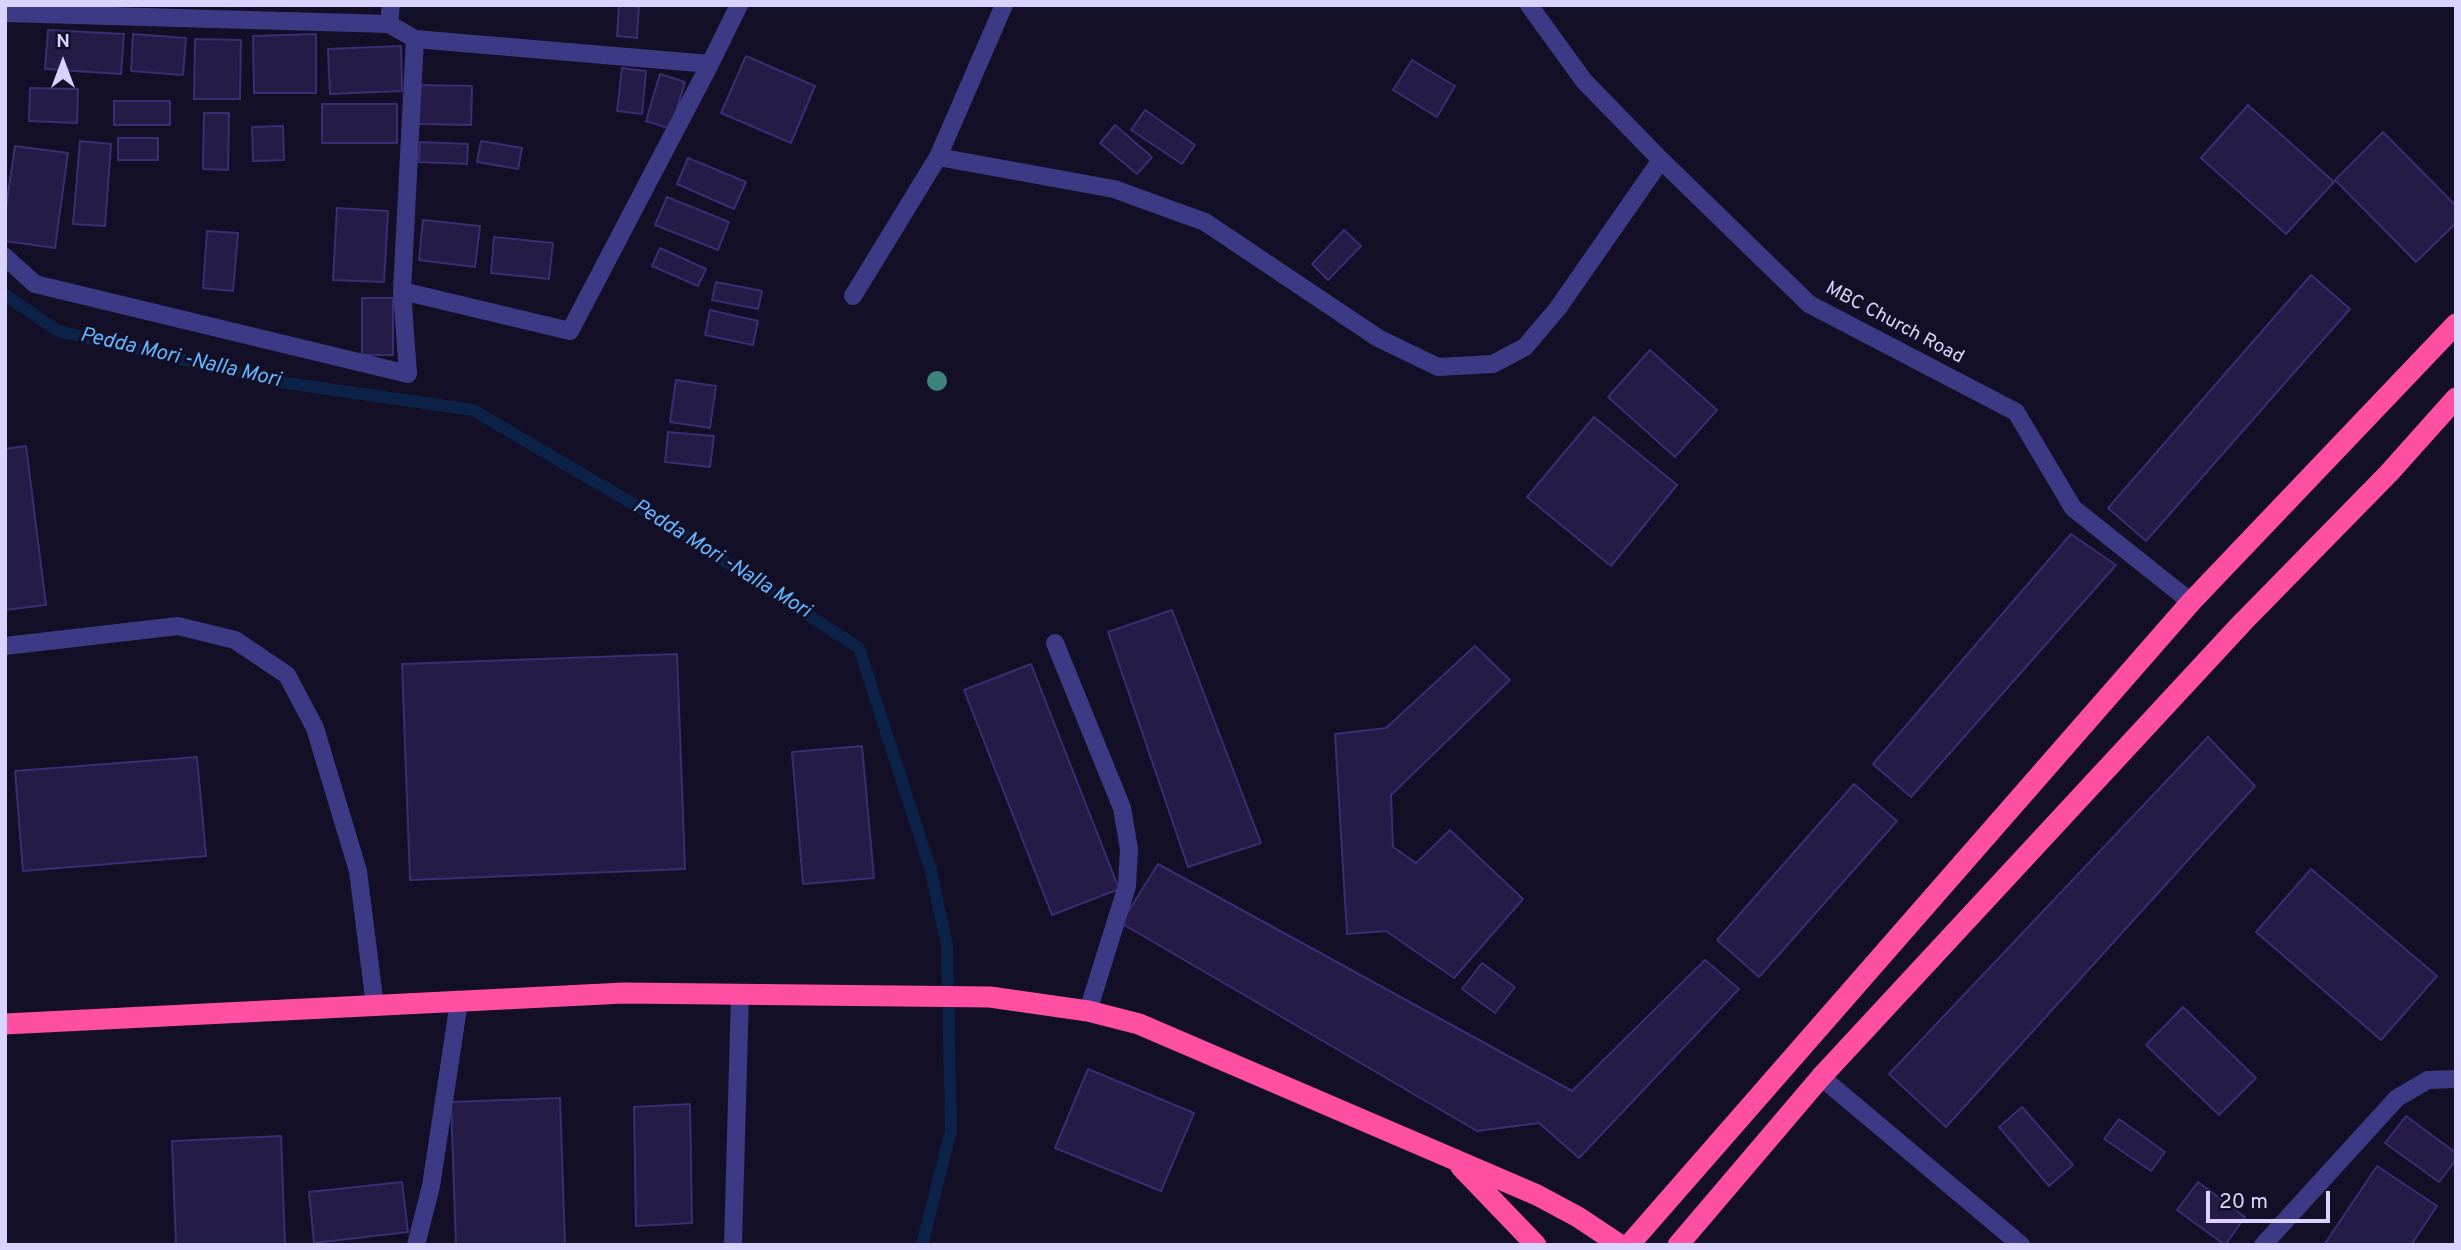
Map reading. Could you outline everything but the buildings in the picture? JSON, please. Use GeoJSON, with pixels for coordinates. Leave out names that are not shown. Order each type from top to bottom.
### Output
{"type":"FeatureCollection","features":[{"type":"Feature","properties":{"kind":"highway"},"geometry":{"type":"LineString","coordinates":[[1629,1245],[2191,602],[2456,324]]}},
{"type":"Feature","properties":{"kind":"highway"},"geometry":{"type":"LineString","coordinates":[[1678,1245],[1821,1077],[2242,623],[2389,473],[2456,398]]}},
{"type":"Feature","properties":{"kind":"highway"},"geometry":{"type":"LineString","coordinates":[[5,1024],[624,993],[990,997],[1088,1011],[1139,1024],[1537,1195],[1620,1245]]}},
{"type":"Feature","properties":{"kind":"highway"},"geometry":{"type":"LineString","coordinates":[[1455,1160],[1536,1245]]}},
{"type":"Feature","properties":{"kind":"street"},"geometry":{"type":"LineString","coordinates":[[389,24],[391,5]]}},
{"type":"Feature","properties":{"kind":"street"},"geometry":{"type":"LineString","coordinates":[[402,290],[570,331],[739,5]]}},
{"type":"Feature","properties":{"kind":"street"},"geometry":{"type":"LineString","coordinates":[[853,296],[938,157],[1004,5]]}},
{"type":"Feature","properties":{"kind":"street","name":"MBC Church Road"},"geometry":{"type":"LineString","coordinates":[[1529,5],[1584,81],[1808,303],[2016,412],[2073,508],[2191,602]]}},
{"type":"Feature","properties":{"kind":"street"},"geometry":{"type":"LineString","coordinates":[[5,13],[389,24],[415,39],[710,64]]}},
{"type":"Feature","properties":{"kind":"street"},"geometry":{"type":"LineString","coordinates":[[5,257],[35,284],[408,374],[402,290],[415,39]]}},
{"type":"Feature","properties":{"kind":"street"},"geometry":{"type":"LineString","coordinates":[[938,157],[1114,189],[1205,222],[1378,338],[1438,367],[1493,364],[1525,347],[1558,308],[1661,160]]}},
{"type":"Feature","properties":{"kind":"street"},"geometry":{"type":"LineString","coordinates":[[5,646],[178,626],[235,640],[287,676],[315,727],[358,871],[375,1006]]}},
{"type":"Feature","properties":{"kind":"street"},"geometry":{"type":"LineString","coordinates":[[1055,643],[1122,808],[1129,849],[1127,887],[1088,1011]]}},
{"type":"Feature","properties":{"kind":"street"},"geometry":{"type":"LineString","coordinates":[[733,1245],[740,993]]}},
{"type":"Feature","properties":{"kind":"street"},"geometry":{"type":"LineString","coordinates":[[416,1245],[431,1186],[459,1002]]}},
{"type":"Feature","properties":{"kind":"street"},"geometry":{"type":"LineString","coordinates":[[1821,1077],[2021,1245]]}},
{"type":"Feature","properties":{"kind":"street"},"geometry":{"type":"LineString","coordinates":[[2263,1245],[2397,1098],[2428,1080],[2456,1079]]}},
{"type":"Feature","properties":{"kind":"waterway","name":"Pedda Mori -Nalla Mori"},"geometry":{"type":"LineString","coordinates":[[5,295],[58,331],[280,382],[473,410],[669,525],[859,648],[931,871],[947,946],[951,1130],[922,1245]]}}]}
